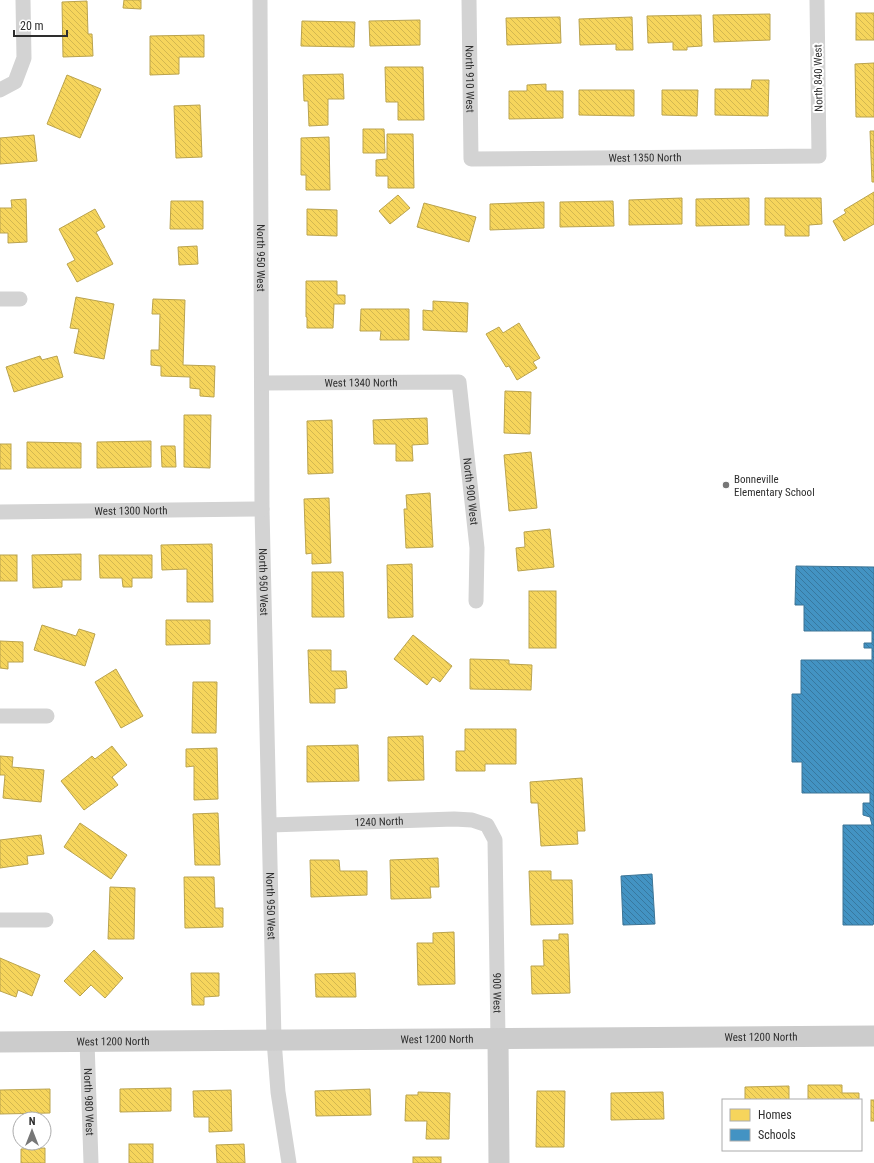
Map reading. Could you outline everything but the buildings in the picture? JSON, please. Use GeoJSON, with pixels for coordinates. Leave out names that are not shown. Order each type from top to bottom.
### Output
{"type":"FeatureCollection","features":[{"type":"Feature","properties":{"kind":"street"},"geometry":{"type":"LineString","coordinates":[[0,90],[14,82],[24,58],[23,0]]}},
{"type":"Feature","properties":{"kind":"street","name":"North 950 West"},"geometry":{"type":"LineString","coordinates":[[260,0],[262,509],[274,1040],[278,1092],[289,1163]]}},
{"type":"Feature","properties":{"kind":"street","name":"North 910 West"},"geometry":{"type":"LineString","coordinates":[[469,0],[471,159]]}},
{"type":"Feature","properties":{"kind":"street","name":"North 840 West"},"geometry":{"type":"LineString","coordinates":[[817,0],[819,156]]}},
{"type":"Feature","properties":{"kind":"street","name":"West 1350 North"},"geometry":{"type":"LineString","coordinates":[[471,159],[819,156]]}},
{"type":"Feature","properties":{"kind":"street"},"geometry":{"type":"LineString","coordinates":[[0,299],[20,299]]}},
{"type":"Feature","properties":{"kind":"street","name":"West 1340 North"},"geometry":{"type":"LineString","coordinates":[[262,384],[459,382]]}},
{"type":"Feature","properties":{"kind":"street","name":"North 900 West"},"geometry":{"type":"LineString","coordinates":[[459,382],[476,548],[476,601]]}},
{"type":"Feature","properties":{"kind":"street","name":"West 1300 North"},"geometry":{"type":"LineString","coordinates":[[0,512],[262,509]]}},
{"type":"Feature","properties":{"kind":"street"},"geometry":{"type":"LineString","coordinates":[[0,716],[47,716]]}},
{"type":"Feature","properties":{"kind":"street","name":"1240 North"},"geometry":{"type":"LineString","coordinates":[[270,825],[454,819],[472,820],[487,825]]}},
{"type":"Feature","properties":{"kind":"street","name":"900 West"},"geometry":{"type":"LineString","coordinates":[[487,825],[495,840],[499,1163]]}},
{"type":"Feature","properties":{"kind":"street"},"geometry":{"type":"LineString","coordinates":[[0,920],[46,920]]}},
{"type":"Feature","properties":{"kind":"street","name":"West 1200 North"},"geometry":{"type":"LineString","coordinates":[[0,1042],[874,1036]]}},
{"type":"Feature","properties":{"kind":"street","name":"North 980 West"},"geometry":{"type":"LineString","coordinates":[[87,1041],[91,1163]]}},
{"type":"Feature","properties":{"kind":"place","name":"Bonneville Elementary School"},"geometry":{"type":"Point","coordinates":[726,485]}}]}
